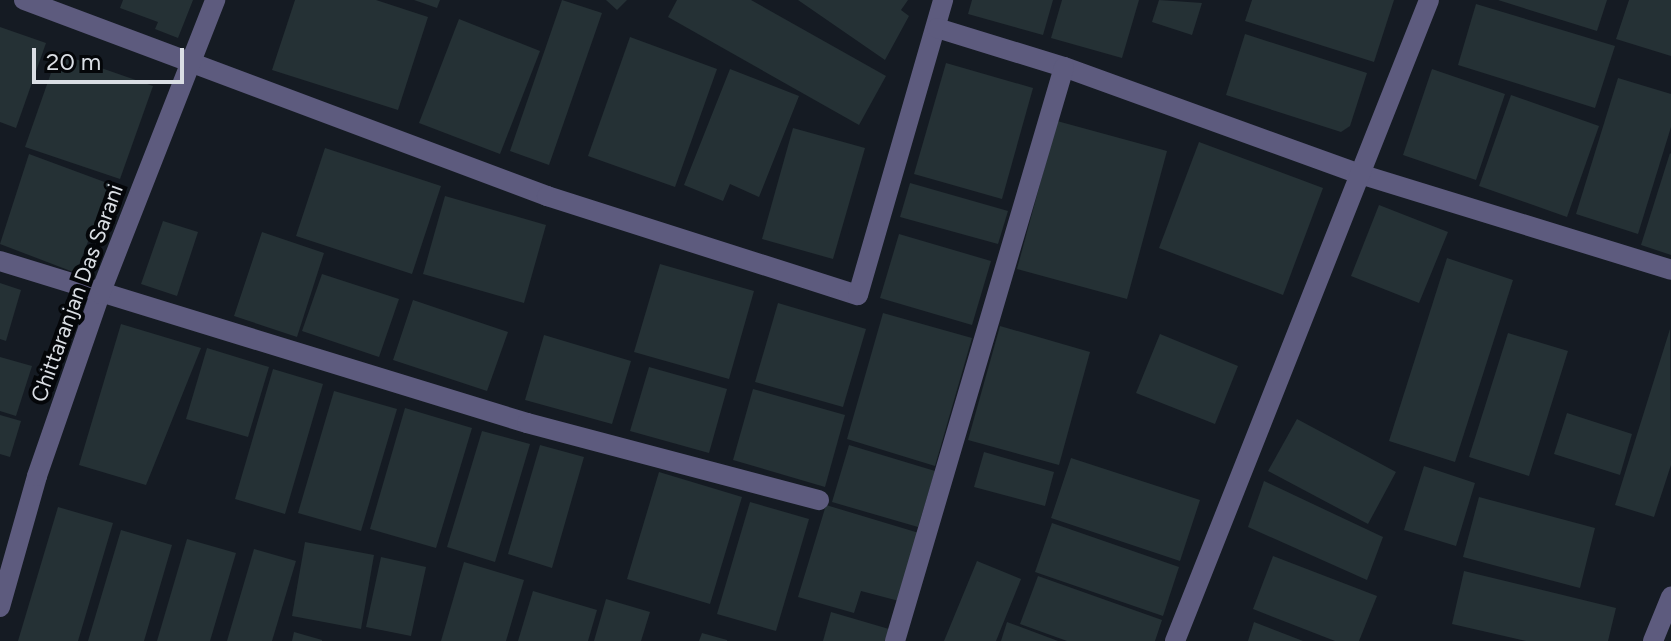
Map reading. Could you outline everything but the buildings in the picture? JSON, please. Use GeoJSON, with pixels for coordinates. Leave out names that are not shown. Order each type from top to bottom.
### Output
{"type":"FeatureCollection","features":[{"type":"Feature","properties":{"kind":"street"},"geometry":{"type":"LineString","coordinates":[[24,0],[547,196],[858,295],[943,0]]}},
{"type":"Feature","properties":{"kind":"street","name":"Chittaranjan Das Sarani"},"geometry":{"type":"LineString","coordinates":[[0,607],[37,476],[100,294],[215,0]]}},
{"type":"Feature","properties":{"kind":"street"},"geometry":{"type":"LineString","coordinates":[[1175,641],[1363,175],[1429,0]]}},
{"type":"Feature","properties":{"kind":"street"},"geometry":{"type":"LineString","coordinates":[[937,28],[1064,67],[1363,175],[1671,270]]}},
{"type":"Feature","properties":{"kind":"street"},"geometry":{"type":"LineString","coordinates":[[895,641],[1064,67]]}},
{"type":"Feature","properties":{"kind":"street"},"geometry":{"type":"LineString","coordinates":[[0,261],[527,423],[819,500]]}},
{"type":"Feature","properties":{"kind":"street"},"geometry":{"type":"LineString","coordinates":[[1653,641],[1671,597]]}}]}
